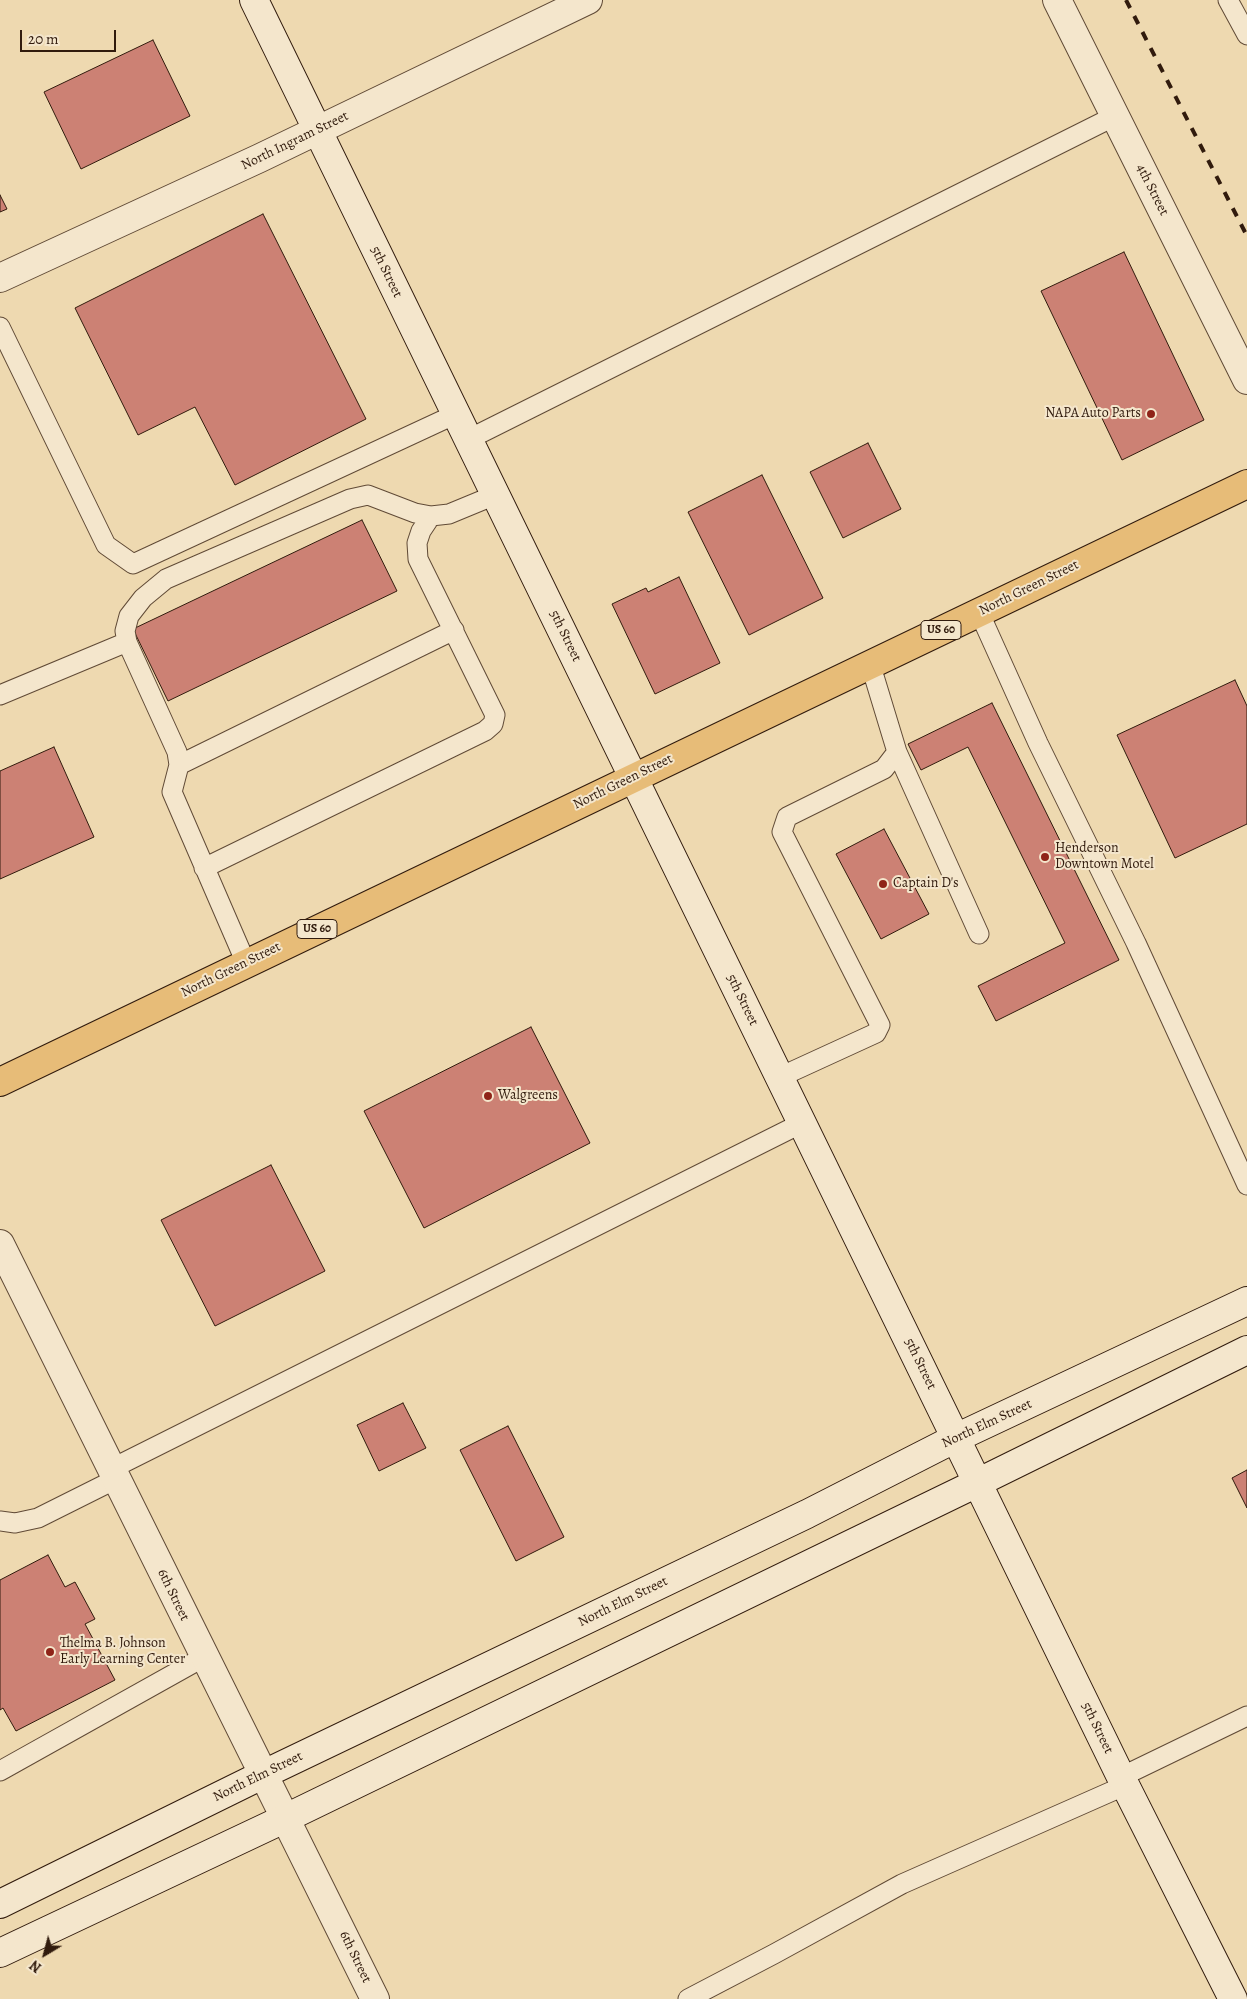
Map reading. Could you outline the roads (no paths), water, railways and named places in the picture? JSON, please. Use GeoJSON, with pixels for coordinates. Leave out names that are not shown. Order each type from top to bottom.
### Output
{"type":"FeatureCollection","features":[{"type":"Feature","properties":{"kind":"main road","name":"North Green Street"},"geometry":{"type":"LineString","coordinates":[[0,1082],[634,776],[1247,484]]}},
{"type":"Feature","properties":{"kind":"street","name":"5th Street"},"geometry":{"type":"LineString","coordinates":[[254,0],[634,776],[977,1483],[1233,1999]]}},
{"type":"Feature","properties":{"kind":"street","name":"North Ingram Street"},"geometry":{"type":"LineString","coordinates":[[0,278],[260,158],[588,0]]}},
{"type":"Feature","properties":{"kind":"street","name":"4th Street"},"geometry":{"type":"LineString","coordinates":[[1057,0],[1247,380]]}},
{"type":"Feature","properties":{"kind":"street","name":"6th Street"},"geometry":{"type":"LineString","coordinates":[[0,1244],[262,1774],[286,1818],[376,1999]]}},
{"type":"Feature","properties":{"kind":"street","name":"North Elm Street"},"geometry":{"type":"LineString","coordinates":[[0,1904],[262,1774],[798,1518],[956,1438],[1247,1301]]}},
{"type":"Feature","properties":{"kind":"street"},"geometry":{"type":"LineString","coordinates":[[0,1953],[286,1818],[1247,1350]]}},
{"type":"Feature","properties":{"kind":"lane"},"geometry":{"type":"LineString","coordinates":[[1228,0],[1247,36]]}},
{"type":"Feature","properties":{"kind":"lane"},"geometry":{"type":"LineString","coordinates":[[468,439],[1115,116]]}},
{"type":"Feature","properties":{"kind":"lane"},"geometry":{"type":"LineString","coordinates":[[0,327],[106,545],[133,564],[456,414]]}},
{"type":"Feature","properties":{"kind":"lane"},"geometry":{"type":"LineString","coordinates":[[246,963],[172,792],[179,764],[177,752],[127,642],[125,631],[129,616],[143,598],[166,579],[350,499],[368,495],[415,513],[431,516],[449,514],[496,495]]}},
{"type":"Feature","properties":{"kind":"lane"},"geometry":{"type":"LineString","coordinates":[[204,868],[485,731],[492,724],[495,715],[418,559],[417,543],[421,531],[431,516]]}},
{"type":"Feature","properties":{"kind":"lane"},"geometry":{"type":"LineString","coordinates":[[979,612],[1038,743],[1136,943],[1247,1184]]}},
{"type":"Feature","properties":{"kind":"lane"},"geometry":{"type":"LineString","coordinates":[[179,764],[454,630]]}},
{"type":"Feature","properties":{"kind":"lane"},"geometry":{"type":"LineString","coordinates":[[0,695],[127,642]]}},
{"type":"Feature","properties":{"kind":"lane"},"geometry":{"type":"LineString","coordinates":[[870,664],[897,752],[979,934]]}},
{"type":"Feature","properties":{"kind":"lane"},"geometry":{"type":"LineString","coordinates":[[780,1077],[876,1033],[880,1025],[782,832],[787,817],[884,769],[897,752]]}},
{"type":"Feature","properties":{"kind":"lane"},"geometry":{"type":"LineString","coordinates":[[0,1521],[15,1523],[38,1518],[114,1474],[802,1122]]}},
{"type":"Feature","properties":{"kind":"lane"},"geometry":{"type":"LineString","coordinates":[[0,1771],[204,1657]]}},
{"type":"Feature","properties":{"kind":"lane"},"geometry":{"type":"LineString","coordinates":[[688,1999],[902,1884],[1124,1781],[1247,1716]]}},
{"type":"Feature","properties":{"kind":"railway"},"geometry":{"type":"LineString","coordinates":[[1126,0],[1247,236]]}},
{"type":"Feature","properties":{"kind":"place","name":"NAPA Auto Parts"},"geometry":{"type":"Point","coordinates":[1151,414]}},
{"type":"Feature","properties":{"kind":"place","name":"Henderson Downtown Motel"},"geometry":{"type":"Point","coordinates":[1045,857]}},
{"type":"Feature","properties":{"kind":"place","name":"Captain D's"},"geometry":{"type":"Point","coordinates":[883,884]}},
{"type":"Feature","properties":{"kind":"place","name":"Walgreens"},"geometry":{"type":"Point","coordinates":[488,1096]}},
{"type":"Feature","properties":{"kind":"place","name":"Thelma B. Johnson Early Learning Center"},"geometry":{"type":"Point","coordinates":[50,1652]}}]}
